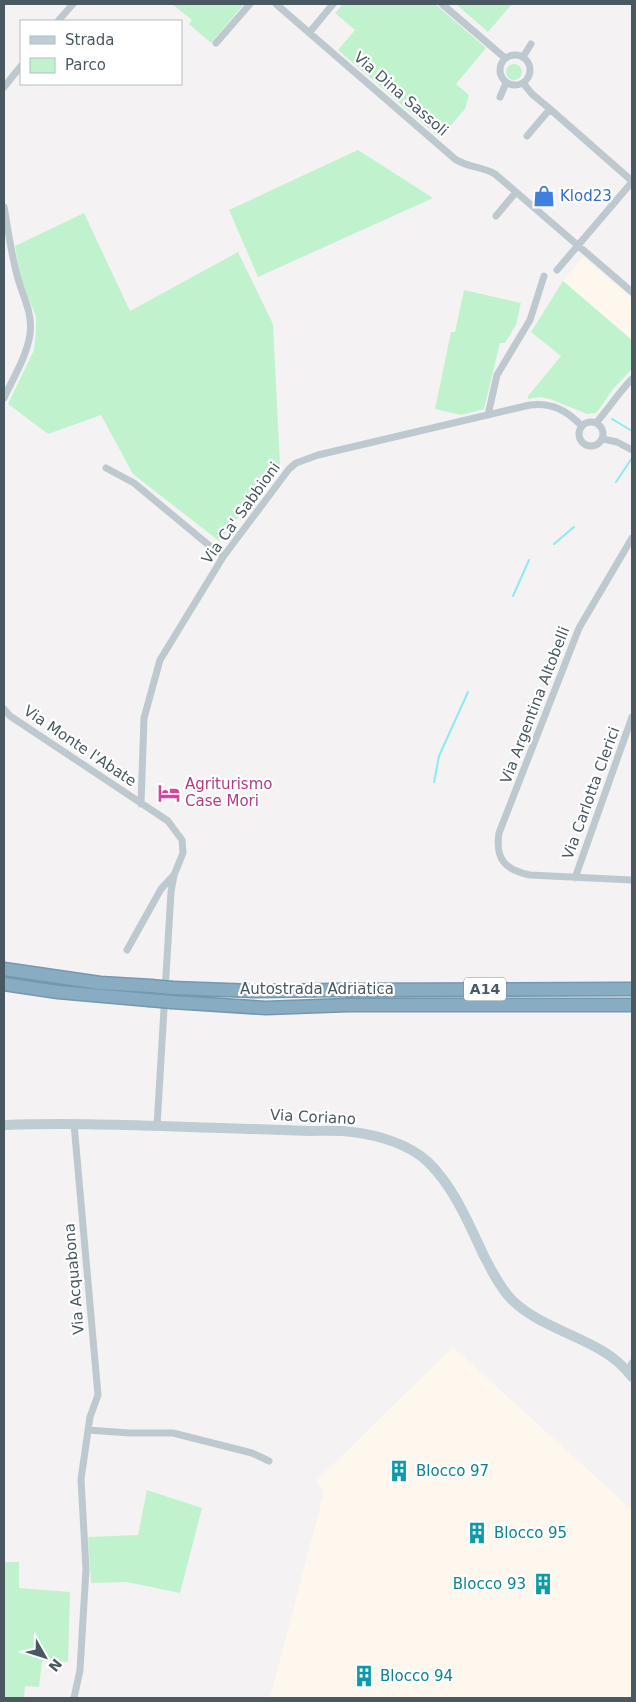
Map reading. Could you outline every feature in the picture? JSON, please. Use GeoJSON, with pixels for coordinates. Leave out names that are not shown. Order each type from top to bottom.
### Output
{"type":"FeatureCollection","features":[{"type":"Feature","properties":{"kind":"highway","name":"Autostrada Adriatica"},"geometry":{"type":"LineString","coordinates":[[4,969],[100,983],[255,991],[632,989]]}},
{"type":"Feature","properties":{"kind":"highway","name":"Autostrada Adriatica"},"geometry":{"type":"LineString","coordinates":[[4,984],[58,992],[266,1008],[348,1005],[632,1005]]}},
{"type":"Feature","properties":{"kind":"main road","name":"Via Coriano"},"geometry":{"type":"LineString","coordinates":[[4,1125],[74,1124],[352,1132],[390,1141],[412,1150],[428,1162],[444,1181],[462,1210],[495,1278],[512,1300],[534,1317],[595,1346],[631,1370]]}},
{"type":"Feature","properties":{"kind":"street"},"geometry":{"type":"LineString","coordinates":[[62,20],[73,4]]}},
{"type":"Feature","properties":{"kind":"street"},"geometry":{"type":"LineString","coordinates":[[216,43],[250,4]]}},
{"type":"Feature","properties":{"kind":"street","name":"Via Dina Sassoli"},"geometry":{"type":"LineString","coordinates":[[276,4],[455,159],[462,164],[487,169],[632,292]]}},
{"type":"Feature","properties":{"kind":"street"},"geometry":{"type":"LineString","coordinates":[[309,33],[334,4]]}},
{"type":"Feature","properties":{"kind":"street"},"geometry":{"type":"LineString","coordinates":[[442,4],[505,58]]}},
{"type":"Feature","properties":{"kind":"street"},"geometry":{"type":"LineString","coordinates":[[523,58],[531,44]]}},
{"type":"Feature","properties":{"kind":"street"},"geometry":{"type":"LineString","coordinates":[[517,55],[523,58],[530,67],[530,73],[523,83],[514,85],[506,83],[500,74],[500,68],[505,58],[517,55]]}},
{"type":"Feature","properties":{"kind":"street"},"geometry":{"type":"LineString","coordinates":[[4,87],[20,67]]}},
{"type":"Feature","properties":{"kind":"street"},"geometry":{"type":"LineString","coordinates":[[500,98],[506,83]]}},
{"type":"Feature","properties":{"kind":"street"},"geometry":{"type":"LineString","coordinates":[[523,83],[532,94],[632,181],[557,270]]}},
{"type":"Feature","properties":{"kind":"street"},"geometry":{"type":"LineString","coordinates":[[527,136],[550,109]]}},
{"type":"Feature","properties":{"kind":"street"},"geometry":{"type":"LineString","coordinates":[[496,216],[516,192]]}},
{"type":"Feature","properties":{"kind":"street"},"geometry":{"type":"LineString","coordinates":[[4,207],[17,275],[29,311],[31,325],[25,352],[4,398]]}},
{"type":"Feature","properties":{"kind":"street"},"geometry":{"type":"LineString","coordinates":[[488,415],[498,375],[530,320],[544,276]]}},
{"type":"Feature","properties":{"kind":"street"},"geometry":{"type":"LineString","coordinates":[[596,423],[632,379]]}},
{"type":"Feature","properties":{"kind":"street","name":"Via Ca' Sabbioni"},"geometry":{"type":"LineString","coordinates":[[141,804],[144,718],[160,660],[223,557],[289,469],[296,463],[318,455],[540,403],[555,406],[569,413],[582,426]]}},
{"type":"Feature","properties":{"kind":"street"},"geometry":{"type":"LineString","coordinates":[[589,422],[596,423],[602,428],[604,435],[602,439],[597,445],[584,444],[580,437],[580,429],[589,422]]}},
{"type":"Feature","properties":{"kind":"street"},"geometry":{"type":"LineString","coordinates":[[602,439],[618,442],[632,450]]}},
{"type":"Feature","properties":{"kind":"street"},"geometry":{"type":"LineString","coordinates":[[106,468],[134,483],[223,557]]}},
{"type":"Feature","properties":{"kind":"street","name":"Via Argentina Altobelli"},"geometry":{"type":"LineString","coordinates":[[632,538],[579,628],[499,833],[497,846],[503,862],[517,872],[530,875],[632,880]]}},
{"type":"Feature","properties":{"kind":"street","name":"Via Monte l'Abate"},"geometry":{"type":"LineString","coordinates":[[4,709],[10,716],[168,822],[182,840],[183,853],[174,875],[171,892],[156,1126]]}},
{"type":"Feature","properties":{"kind":"street","name":"Via Carlotta Clerici"},"geometry":{"type":"LineString","coordinates":[[575,878],[632,717]]}},
{"type":"Feature","properties":{"kind":"street","name":"Via Monte l'Abate"},"geometry":{"type":"LineString","coordinates":[[127,950],[161,889],[174,875]]}},
{"type":"Feature","properties":{"kind":"street","name":"Via Acquabona"},"geometry":{"type":"LineString","coordinates":[[74,1124],[98,1395],[90,1417],[81,1479],[86,1569],[80,1670],[74,1698]]}},
{"type":"Feature","properties":{"kind":"street"},"geometry":{"type":"LineString","coordinates":[[88,1430],[129,1433],[173,1433],[252,1453],[269,1461]]}},
{"type":"Feature","properties":{"kind":"shaded area"},"geometry":{"type":"Polygon","coordinates":[[[583,257],[632,299],[632,340],[563,281],[583,257]]]}},
{"type":"Feature","properties":{"kind":"shaded area"},"geometry":{"type":"Polygon","coordinates":[[[453,1347],[632,1510],[632,1698],[270,1698],[324,1492],[316,1481],[453,1347]]]}},
{"type":"Feature","properties":{"kind":"green space"},"geometry":{"type":"Polygon","coordinates":[[[172,4],[244,4],[211,43],[189,24],[192,20],[172,4]]]}},
{"type":"Feature","properties":{"kind":"green space"},"geometry":{"type":"Polygon","coordinates":[[[343,4],[435,4],[486,48],[456,84],[469,95],[465,109],[440,138],[338,50],[355,30],[335,13],[343,4]]]}},
{"type":"Feature","properties":{"kind":"green space"},"geometry":{"type":"Polygon","coordinates":[[[456,4],[512,4],[488,32],[456,4]]]}},
{"type":"Feature","properties":{"kind":"green space"},"geometry":{"type":"Polygon","coordinates":[[[511,64],[517,64],[522,69],[520,78],[511,80],[506,75],[506,69],[511,64]]]}},
{"type":"Feature","properties":{"kind":"green space"},"geometry":{"type":"Polygon","coordinates":[[[358,150],[433,198],[258,277],[229,210],[358,150]]]}},
{"type":"Feature","properties":{"kind":"green space"},"geometry":{"type":"Polygon","coordinates":[[[84,213],[130,311],[238,252],[273,324],[280,465],[219,541],[133,474],[101,415],[48,434],[8,404],[34,350],[36,332],[36,317],[20,276],[15,246],[84,213]]]}},
{"type":"Feature","properties":{"kind":"green space"},"geometry":{"type":"Polygon","coordinates":[[[563,281],[632,340],[632,369],[613,389],[596,413],[587,414],[550,399],[540,397],[528,399],[528,396],[561,356],[531,332],[563,281]]]}},
{"type":"Feature","properties":{"kind":"green space"},"geometry":{"type":"Polygon","coordinates":[[[464,290],[521,303],[516,325],[505,343],[500,343],[484,409],[461,415],[435,409],[451,332],[455,332],[464,290]]]}},
{"type":"Feature","properties":{"kind":"green space"},"geometry":{"type":"Polygon","coordinates":[[[147,1490],[202,1508],[180,1593],[127,1582],[91,1583],[88,1537],[138,1535],[147,1490]]]}},
{"type":"Feature","properties":{"kind":"green space"},"geometry":{"type":"Polygon","coordinates":[[[4,1562],[19,1562],[19,1588],[70,1592],[68,1662],[42,1661],[39,1687],[25,1686],[24,1698],[4,1698],[4,1562]]]}},
{"type":"Feature","properties":{"kind":"waterway"},"geometry":{"type":"LineString","coordinates":[[612,419],[632,431]]}},
{"type":"Feature","properties":{"kind":"waterway"},"geometry":{"type":"LineString","coordinates":[[616,482],[632,458]]}},
{"type":"Feature","properties":{"kind":"waterway"},"geometry":{"type":"LineString","coordinates":[[554,544],[574,527]]}},
{"type":"Feature","properties":{"kind":"waterway"},"geometry":{"type":"LineString","coordinates":[[513,596],[529,560]]}},
{"type":"Feature","properties":{"kind":"waterway"},"geometry":{"type":"LineString","coordinates":[[434,782],[439,756],[468,692]]}},
{"type":"Feature","properties":{"kind":"place","name":"Klod23"},"geometry":{"type":"Point","coordinates":[544,196]}},
{"type":"Feature","properties":{"kind":"place","name":"Agriturismo Case Mori"},"geometry":{"type":"Point","coordinates":[169,793]}},
{"type":"Feature","properties":{"kind":"place","name":"Blocco 97"},"geometry":{"type":"Point","coordinates":[399,1471]}},
{"type":"Feature","properties":{"kind":"place","name":"Blocco 95"},"geometry":{"type":"Point","coordinates":[477,1533]}},
{"type":"Feature","properties":{"kind":"place","name":"Blocco 93"},"geometry":{"type":"Point","coordinates":[543,1584]}},
{"type":"Feature","properties":{"kind":"place","name":"Blocco 94"},"geometry":{"type":"Point","coordinates":[364,1676]}}]}
